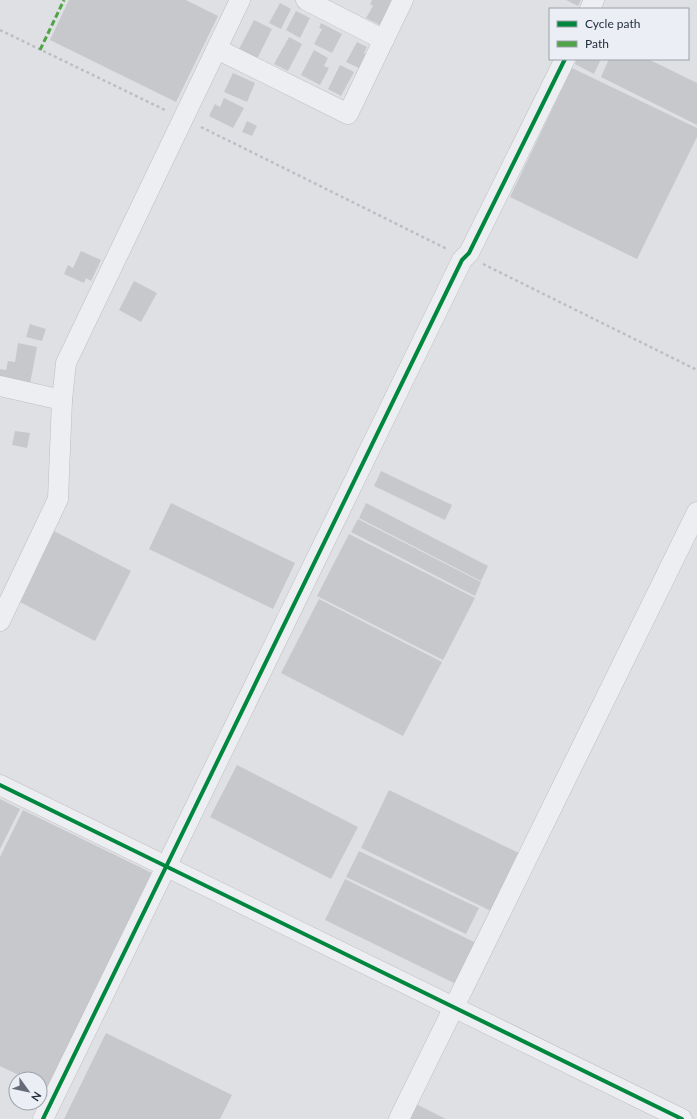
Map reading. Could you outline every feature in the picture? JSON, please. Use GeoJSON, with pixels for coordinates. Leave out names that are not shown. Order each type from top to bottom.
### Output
{"type":"FeatureCollection","features":[{"type":"Feature","properties":{"kind":"street"},"geometry":{"type":"LineString","coordinates":[[0,621],[58,499],[62,400],[66,363],[240,0]]}},
{"type":"Feature","properties":{"kind":"street"},"geometry":{"type":"LineString","coordinates":[[306,0],[384,40]]}},
{"type":"Feature","properties":{"kind":"street"},"geometry":{"type":"LineString","coordinates":[[217,49],[348,114],[404,0]]}},
{"type":"Feature","properties":{"kind":"street"},"geometry":{"type":"LineString","coordinates":[[43,1119],[165,866],[462,260],[469,253],[565,60]]}},
{"type":"Feature","properties":{"kind":"street"},"geometry":{"type":"LineString","coordinates":[[0,386],[62,400]]}},
{"type":"Feature","properties":{"kind":"street"},"geometry":{"type":"LineString","coordinates":[[399,1119],[697,512]]}},
{"type":"Feature","properties":{"kind":"street"},"geometry":{"type":"LineString","coordinates":[[0,785],[454,1006],[682,1119]]}},
{"type":"Feature","properties":{"kind":"path"},"geometry":{"type":"LineString","coordinates":[[0,30],[697,370]]}},
{"type":"Feature","properties":{"kind":"building"},"geometry":{"type":"Polygon","coordinates":[[[69,0],[186,0],[218,16],[176,102],[50,40],[69,0]]]}},
{"type":"Feature","properties":{"kind":"building"},"geometry":{"type":"Polygon","coordinates":[[[372,0],[393,0],[382,26],[366,18],[373,6],[370,4],[372,0]]]}},
{"type":"Feature","properties":{"kind":"building"},"geometry":{"type":"Polygon","coordinates":[[[566,0],[581,0],[578,6],[566,0]]]}},
{"type":"Feature","properties":{"kind":"building"},"geometry":{"type":"Polygon","coordinates":[[[280,3],[291,9],[281,29],[269,23],[280,3]]]}},
{"type":"Feature","properties":{"kind":"building"},"geometry":{"type":"Polygon","coordinates":[[[296,11],[310,18],[300,38],[286,30],[296,11]]]}},
{"type":"Feature","properties":{"kind":"building"},"geometry":{"type":"Polygon","coordinates":[[[254,20],[272,29],[257,59],[239,49],[254,20]]]}},
{"type":"Feature","properties":{"kind":"building"},"geometry":{"type":"Polygon","coordinates":[[[321,23],[342,34],[332,53],[314,44],[322,29],[319,28],[321,23]]]}},
{"type":"Feature","properties":{"kind":"building"},"geometry":{"type":"Polygon","coordinates":[[[289,37],[302,44],[288,71],[274,64],[289,37]]]}},
{"type":"Feature","properties":{"kind":"building"},"geometry":{"type":"Polygon","coordinates":[[[357,42],[367,47],[364,53],[368,55],[361,69],[346,62],[357,42]]]}},
{"type":"Feature","properties":{"kind":"building"},"geometry":{"type":"Polygon","coordinates":[[[314,50],[328,58],[324,66],[329,68],[320,85],[301,75],[314,50]]]}},
{"type":"Feature","properties":{"kind":"building"},"geometry":{"type":"Polygon","coordinates":[[[577,60],[601,60],[594,74],[575,64],[577,60]]]}},
{"type":"Feature","properties":{"kind":"building"},"geometry":{"type":"Polygon","coordinates":[[[609,60],[650,60],[697,83],[697,125],[601,77],[609,60]]]}},
{"type":"Feature","properties":{"kind":"building"},"geometry":{"type":"Polygon","coordinates":[[[340,65],[354,72],[341,96],[328,89],[340,65]]]}},
{"type":"Feature","properties":{"kind":"building"},"geometry":{"type":"Polygon","coordinates":[[[572,68],[697,128],[697,137],[637,259],[510,197],[572,68]]]}},
{"type":"Feature","properties":{"kind":"building"},"geometry":{"type":"Polygon","coordinates":[[[233,73],[255,83],[247,102],[224,92],[233,73]]]}},
{"type":"Feature","properties":{"kind":"building"},"geometry":{"type":"Polygon","coordinates":[[[224,98],[244,108],[233,128],[209,116],[215,104],[220,107],[224,98]]]}},
{"type":"Feature","properties":{"kind":"building"},"geometry":{"type":"Polygon","coordinates":[[[247,121],[257,126],[252,136],[242,132],[247,121]]]}},
{"type":"Feature","properties":{"kind":"building"},"geometry":{"type":"Polygon","coordinates":[[[81,251],[101,260],[91,281],[86,278],[84,283],[64,274],[68,265],[73,268],[81,251]]]}},
{"type":"Feature","properties":{"kind":"building"},"geometry":{"type":"Polygon","coordinates":[[[134,281],[157,293],[141,322],[119,310],[134,281]]]}},
{"type":"Feature","properties":{"kind":"building"},"geometry":{"type":"Polygon","coordinates":[[[30,324],[46,329],[42,341],[26,337],[30,324]]]}},
{"type":"Feature","properties":{"kind":"building"},"geometry":{"type":"Polygon","coordinates":[[[18,343],[37,347],[30,384],[0,378],[0,369],[6,370],[8,361],[15,362],[18,343]]]}},
{"type":"Feature","properties":{"kind":"building"},"geometry":{"type":"Polygon","coordinates":[[[15,431],[30,433],[27,448],[12,445],[15,431]]]}},
{"type":"Feature","properties":{"kind":"building"},"geometry":{"type":"Polygon","coordinates":[[[381,471],[452,505],[445,520],[374,486],[381,471]]]}},
{"type":"Feature","properties":{"kind":"building"},"geometry":{"type":"Polygon","coordinates":[[[171,503],[295,563],[273,609],[149,549],[171,503]]]}},
{"type":"Feature","properties":{"kind":"building"},"geometry":{"type":"Polygon","coordinates":[[[366,503],[488,566],[481,581],[359,518],[366,503]]]}},
{"type":"Feature","properties":{"kind":"building"},"geometry":{"type":"Polygon","coordinates":[[[358,519],[481,582],[475,596],[351,532],[358,519]]]}},
{"type":"Feature","properties":{"kind":"building"},"geometry":{"type":"Polygon","coordinates":[[[54,531],[131,571],[95,641],[18,601],[54,531]]]}},
{"type":"Feature","properties":{"kind":"building"},"geometry":{"type":"Polygon","coordinates":[[[349,534],[475,598],[443,660],[317,596],[349,534]]]}},
{"type":"Feature","properties":{"kind":"building"},"geometry":{"type":"Polygon","coordinates":[[[319,599],[442,662],[403,736],[281,673],[319,599]]]}},
{"type":"Feature","properties":{"kind":"building"},"geometry":{"type":"Polygon","coordinates":[[[237,765],[358,827],[331,879],[210,817],[237,765]]]}},
{"type":"Feature","properties":{"kind":"building"},"geometry":{"type":"Polygon","coordinates":[[[389,790],[519,853],[491,911],[361,848],[389,790]]]}},
{"type":"Feature","properties":{"kind":"building"},"geometry":{"type":"Polygon","coordinates":[[[0,799],[20,809],[0,849],[0,799]]]}},
{"type":"Feature","properties":{"kind":"building"},"geometry":{"type":"Polygon","coordinates":[[[23,810],[154,874],[49,1089],[48,1071],[10,1071],[0,1066],[0,857],[23,810]]]}},
{"type":"Feature","properties":{"kind":"building"},"geometry":{"type":"Polygon","coordinates":[[[359,851],[479,908],[466,934],[346,877],[359,851]]]}},
{"type":"Feature","properties":{"kind":"building"},"geometry":{"type":"Polygon","coordinates":[[[345,879],[476,943],[456,984],[325,920],[345,879]]]}},
{"type":"Feature","properties":{"kind":"building"},"geometry":{"type":"Polygon","coordinates":[[[106,1033],[232,1095],[220,1119],[64,1119],[106,1033]]]}},
{"type":"Feature","properties":{"kind":"building"},"geometry":{"type":"Polygon","coordinates":[[[416,1104],[446,1119],[409,1119],[416,1104]]]}},
{"type":"Feature","properties":{"kind":"marked path"},"geometry":{"type":"LineString","coordinates":[[40,50],[64,0]]}},
{"type":"Feature","properties":{"kind":"cycle path"},"geometry":{"type":"LineString","coordinates":[[43,1119],[462,260],[469,253],[565,60]]}},
{"type":"Feature","properties":{"kind":"cycle path"},"geometry":{"type":"LineString","coordinates":[[0,785],[682,1119]]}}]}
